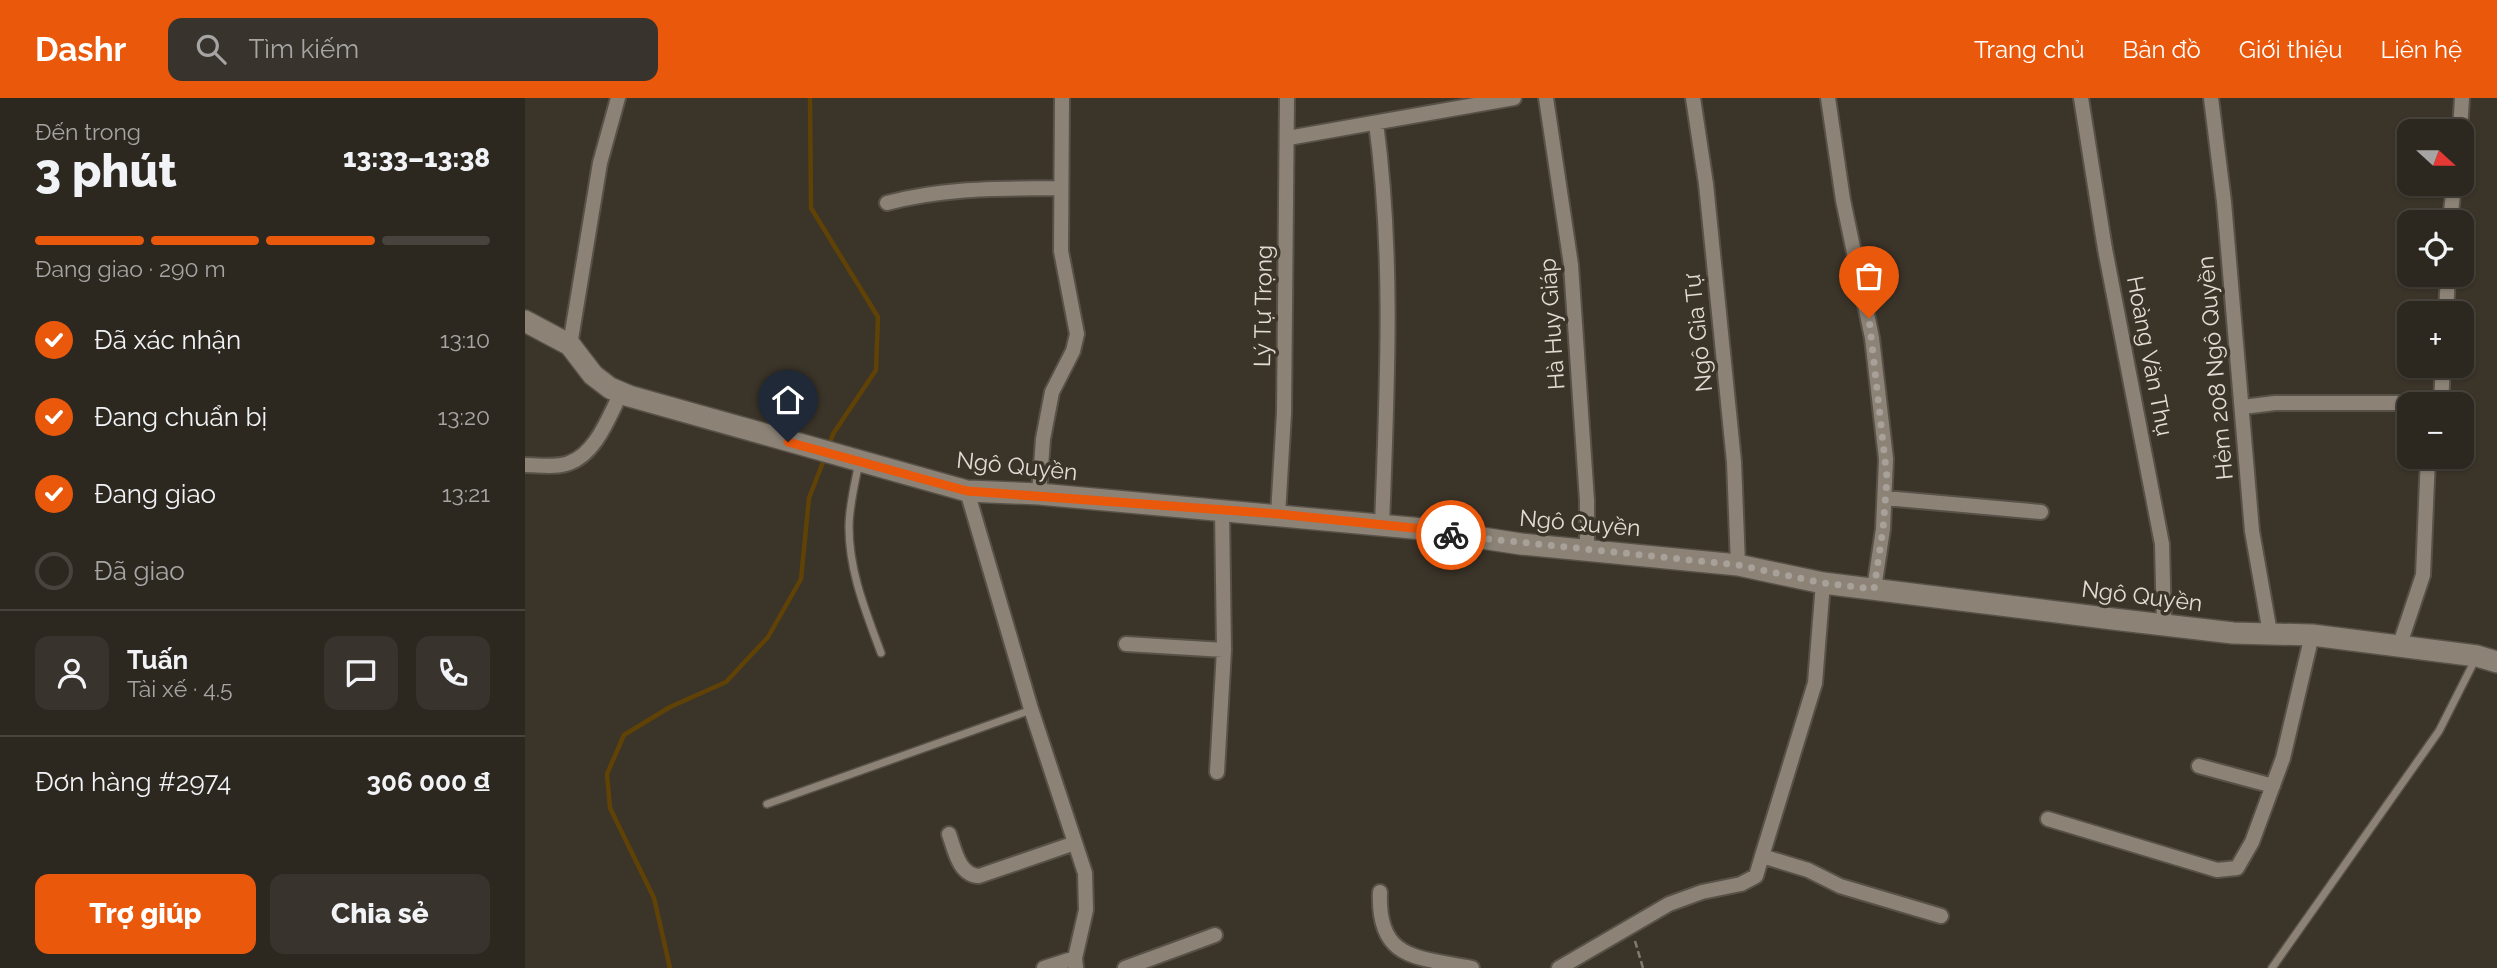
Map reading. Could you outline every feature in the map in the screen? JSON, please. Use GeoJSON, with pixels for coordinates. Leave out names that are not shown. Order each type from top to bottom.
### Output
{"type":"FeatureCollection","features":[{"type":"Feature","properties":{"kind":"street"},"geometry":{"type":"LineString","coordinates":[[570,345],[600,163],[618,98]]}},
{"type":"Feature","properties":{"kind":"street"},"geometry":{"type":"LineString","coordinates":[[1039,494],[1052,392],[1070,357],[1077,334],[1062,251],[1062,98]]}},
{"type":"Feature","properties":{"kind":"street","name":"Lý Tự Trọng"},"geometry":{"type":"LineString","coordinates":[[1278,514],[1284,413],[1287,98]]}},
{"type":"Feature","properties":{"kind":"street"},"geometry":{"type":"LineString","coordinates":[[1288,138],[1514,98]]}},
{"type":"Feature","properties":{"kind":"street","name":"Hà Huy Giáp"},"geometry":{"type":"LineString","coordinates":[[1546,98],[1572,276],[1587,501],[1587,548]]}},
{"type":"Feature","properties":{"kind":"street","name":"Ngô Gia Tự"},"geometry":{"type":"LineString","coordinates":[[1693,98],[1706,184],[1734,462],[1738,565]]}},
{"type":"Feature","properties":{"kind":"street"},"geometry":{"type":"LineString","coordinates":[[1828,98],[1843,200],[1872,338],[1886,459],[1885,498],[1874,589]]}},
{"type":"Feature","properties":{"kind":"street","name":"Hoàng Văn Thụ"},"geometry":{"type":"LineString","coordinates":[[2081,98],[2105,249],[2162,544],[2164,624]]}},
{"type":"Feature","properties":{"kind":"street","name":"Hẻm 208 Ngô Quyền"},"geometry":{"type":"LineString","coordinates":[[2211,98],[2221,165],[2252,531],[2270,633]]}},
{"type":"Feature","properties":{"kind":"street"},"geometry":{"type":"LineString","coordinates":[[2461,119],[2462,98]]}},
{"type":"Feature","properties":{"kind":"street"},"geometry":{"type":"LineString","coordinates":[[1376,123],[1383,170],[1388,287],[1382,525]]}},
{"type":"Feature","properties":{"kind":"street"},"geometry":{"type":"LineString","coordinates":[[887,202],[926,192],[947,190],[1061,188]]}},
{"type":"Feature","properties":{"kind":"street","name":"Ngô Quyền"},"geometry":{"type":"LineString","coordinates":[[525,321],[570,345],[593,375],[621,393],[967,491],[1039,494],[1382,525],[1521,544],[1587,548],[1738,565],[1823,583],[2208,631],[2312,635],[2487,659]]}},
{"type":"Feature","properties":{"kind":"street"},"geometry":{"type":"LineString","coordinates":[[525,465],[558,466],[579,459],[594,443],[621,393]]}},
{"type":"Feature","properties":{"kind":"street"},"geometry":{"type":"LineString","coordinates":[[2243,407],[2275,403],[2397,404]]}},
{"type":"Feature","properties":{"kind":"street"},"geometry":{"type":"LineString","coordinates":[[2399,647],[2423,575],[2427,469]]}},
{"type":"Feature","properties":{"kind":"street"},"geometry":{"type":"LineString","coordinates":[[967,491],[1031,709],[1086,873],[1088,891],[1076,963],[1044,968]]}},
{"type":"Feature","properties":{"kind":"street"},"geometry":{"type":"LineString","coordinates":[[1885,498],[2041,512]]}},
{"type":"Feature","properties":{"kind":"street"},"geometry":{"type":"LineString","coordinates":[[1217,772],[1224,650],[1222,512]]}},
{"type":"Feature","properties":{"kind":"street"},"geometry":{"type":"LineString","coordinates":[[1559,968],[1669,904],[1703,892],[1741,884],[1756,876],[1815,683],[1823,583]]}},
{"type":"Feature","properties":{"kind":"street"},"geometry":{"type":"LineString","coordinates":[[2048,819],[2217,870],[2229,871],[2242,862],[2283,758],[2312,635]]}},
{"type":"Feature","properties":{"kind":"street"},"geometry":{"type":"LineString","coordinates":[[1126,644],[1224,650]]}},
{"type":"Feature","properties":{"kind":"street"},"geometry":{"type":"LineString","coordinates":[[2199,766],[2273,786]]}},
{"type":"Feature","properties":{"kind":"street"},"geometry":{"type":"LineString","coordinates":[[949,834],[964,871],[971,876],[979,876],[1075,843]]}},
{"type":"Feature","properties":{"kind":"street"},"geometry":{"type":"LineString","coordinates":[[1762,856],[1808,870],[1840,886],[1941,916]]}},
{"type":"Feature","properties":{"kind":"street"},"geometry":{"type":"LineString","coordinates":[[1380,892],[1379,917],[1385,933],[1397,948],[1409,954],[1472,968]]}},
{"type":"Feature","properties":{"kind":"street"},"geometry":{"type":"LineString","coordinates":[[1125,968],[1215,935]]}},
{"type":"Feature","properties":{"kind":"lane"},"geometry":{"type":"LineString","coordinates":[[849,459],[851,562],[881,653]]}},
{"type":"Feature","properties":{"kind":"lane"},"geometry":{"type":"LineString","coordinates":[[2271,968],[2487,659]]}},
{"type":"Feature","properties":{"kind":"lane"},"geometry":{"type":"LineString","coordinates":[[767,804],[1031,709]]}},
{"type":"Feature","properties":{"kind":"path"},"geometry":{"type":"LineString","coordinates":[[1632,924],[1643,968]]}},
{"type":"Feature","properties":{"kind":"waterway"},"geometry":{"type":"LineString","coordinates":[[810,98],[811,208],[878,317],[876,370],[833,434],[829,445]]}},
{"type":"Feature","properties":{"kind":"waterway"},"geometry":{"type":"LineString","coordinates":[[670,968],[654,898],[610,808],[607,774],[624,735],[670,707],[726,682],[768,637],[801,579],[809,498],[825,457]]}},
{"type":"Feature","properties":{"kind":"way so far"},"geometry":{"type":"LineString","coordinates":[[1451,535],[1738,565],[1823,583],[1874,589],[1887,478],[1869,318]]}},
{"type":"Feature","properties":{"kind":"route"},"geometry":{"type":"LineString","coordinates":[[788,442],[967,491],[1039,494],[1222,512],[1278,514],[1423,529],[1451,535]]}}]}
